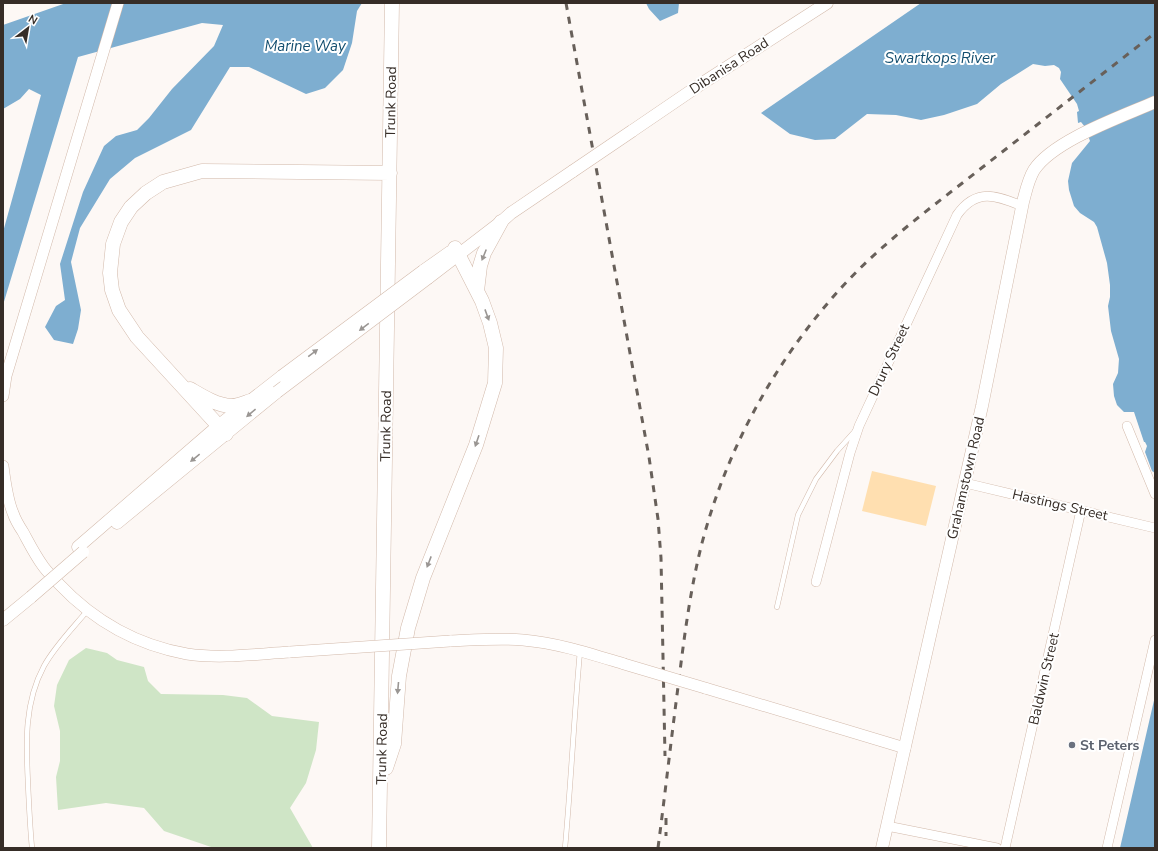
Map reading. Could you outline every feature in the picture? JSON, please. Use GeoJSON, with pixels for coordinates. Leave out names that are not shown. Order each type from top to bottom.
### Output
{"type":"FeatureCollection","features":[{"type":"Feature","properties":{"kind":"main road","name":"Trunk Road"},"geometry":{"type":"LineString","coordinates":[[380,848],[392,3]]}},
{"type":"Feature","properties":{"kind":"main road","name":"Dibanisa Road"},"geometry":{"type":"LineString","coordinates":[[512,212],[701,84],[827,3]]}},
{"type":"Feature","properties":{"kind":"main road","name":"Grahamstown Road"},"geometry":{"type":"LineString","coordinates":[[882,848],[982,406],[1022,206],[1029,180],[1039,164],[1054,150],[1085,133],[1155,102]]}},
{"type":"Feature","properties":{"kind":"main road"},"geometry":{"type":"LineString","coordinates":[[222,430],[137,337],[119,310],[112,290],[110,273],[113,244],[121,222],[131,207],[146,192],[163,182],[202,171],[390,173]]}},
{"type":"Feature","properties":{"kind":"main road"},"geometry":{"type":"LineString","coordinates":[[3,620],[29,595],[222,430],[250,401],[282,376],[501,222],[512,212]]}},
{"type":"Feature","properties":{"kind":"main road"},"geometry":{"type":"LineString","coordinates":[[457,252],[484,228],[512,212]]}},
{"type":"Feature","properties":{"kind":"main road"},"geometry":{"type":"LineString","coordinates":[[477,291],[484,253],[501,222]]}},
{"type":"Feature","properties":{"kind":"main road"},"geometry":{"type":"LineString","coordinates":[[381,783],[394,744],[399,676],[408,628],[423,578],[476,445],[495,383],[496,348],[490,323],[477,291],[457,252]]}},
{"type":"Feature","properties":{"kind":"main road"},"geometry":{"type":"LineString","coordinates":[[222,430],[277,392],[426,274]]}},
{"type":"Feature","properties":{"kind":"main road"},"geometry":{"type":"LineString","coordinates":[[179,383],[204,397],[223,404],[232,406],[250,401]]}},
{"type":"Feature","properties":{"kind":"main road"},"geometry":{"type":"LineString","coordinates":[[3,614],[29,595]]}},
{"type":"Feature","properties":{"kind":"street"},"geometry":{"type":"LineString","coordinates":[[3,396],[6,376],[118,3]]}},
{"type":"Feature","properties":{"kind":"street","name":"Drury Street"},"geometry":{"type":"LineString","coordinates":[[816,582],[858,426],[957,214],[963,206],[972,199],[979,197],[988,196],[1008,200],[1022,206]]}},
{"type":"Feature","properties":{"kind":"street"},"geometry":{"type":"LineString","coordinates":[[1127,426],[1155,494]]}},
{"type":"Feature","properties":{"kind":"street"},"geometry":{"type":"LineString","coordinates":[[3,466],[12,513],[43,567],[87,611],[113,628],[150,644],[187,654],[237,656],[450,641],[500,639],[524,640],[561,646],[580,651],[905,748]]}},
{"type":"Feature","properties":{"kind":"street","name":"Hastings Street"},"geometry":{"type":"LineString","coordinates":[[965,483],[1155,528]]}},
{"type":"Feature","properties":{"kind":"street","name":"Baldwin Street"},"geometry":{"type":"LineString","coordinates":[[1005,848],[1081,510]]}},
{"type":"Feature","properties":{"kind":"street"},"geometry":{"type":"LineString","coordinates":[[1107,848],[1155,640]]}},
{"type":"Feature","properties":{"kind":"street"},"geometry":{"type":"LineString","coordinates":[[887,826],[997,848]]}},
{"type":"Feature","properties":{"kind":"lane"},"geometry":{"type":"LineString","coordinates":[[777,607],[798,515],[816,479],[858,426]]}},
{"type":"Feature","properties":{"kind":"lane"},"geometry":{"type":"LineString","coordinates":[[32,848],[26,750],[30,705],[35,685],[45,665],[54,651],[87,611]]}},
{"type":"Feature","properties":{"kind":"lane"},"geometry":{"type":"LineString","coordinates":[[565,848],[580,651]]}},
{"type":"Feature","properties":{"kind":"green space"},"geometry":{"type":"Polygon","coordinates":[[[86,648],[107,653],[117,660],[144,667],[148,681],[161,694],[223,695],[247,698],[272,716],[319,722],[316,750],[306,783],[290,808],[313,848],[214,848],[164,831],[144,808],[106,803],[58,810],[56,777],[60,761],[60,731],[54,706],[57,685],[69,660],[86,648]]]}},
{"type":"Feature","properties":{"kind":"water","name":"Marine Way"},"geometry":{"type":"Polygon","coordinates":[[[66,3],[362,3],[357,11],[352,43],[343,70],[325,88],[306,94],[249,67],[230,67],[191,130],[135,158],[110,179],[80,228],[71,262],[81,310],[78,329],[73,344],[54,340],[45,327],[56,306],[65,300],[60,264],[83,192],[104,146],[116,136],[137,130],[149,118],[172,89],[214,46],[223,25],[202,23],[78,57],[3,305],[3,232],[41,95],[29,89],[20,99],[3,109],[3,25],[66,3]]]}},
{"type":"Feature","properties":{"kind":"water"},"geometry":{"type":"Polygon","coordinates":[[[646,3],[679,3],[678,13],[660,21],[649,9],[646,3]]]}},
{"type":"Feature","properties":{"kind":"water","name":"Swartkops River"},"geometry":{"type":"Polygon","coordinates":[[[921,3],[1155,3],[1155,473],[1152,471],[1145,452],[1147,446],[1144,442],[1134,412],[1124,412],[1117,405],[1114,396],[1113,384],[1118,373],[1119,359],[1111,331],[1108,306],[1110,285],[1107,263],[1097,227],[1094,222],[1080,213],[1074,206],[1068,181],[1072,163],[1090,141],[1085,127],[1081,122],[1078,123],[1077,112],[1079,111],[1077,104],[1060,79],[1061,72],[1059,68],[1054,65],[1045,66],[1033,64],[1001,84],[977,104],[944,115],[921,120],[896,115],[867,114],[835,139],[815,140],[790,134],[761,113],[921,3]]]}},
{"type":"Feature","properties":{"kind":"water"},"geometry":{"type":"Polygon","coordinates":[[[1155,696],[1155,848],[1120,848],[1155,696]]]}},
{"type":"Feature","properties":{"kind":"building"},"geometry":{"type":"Polygon","coordinates":[[[872,471],[936,486],[926,526],[862,511],[872,471]]]}},
{"type":"Feature","properties":{"kind":"railway"},"geometry":{"type":"LineString","coordinates":[[566,3],[649,457],[658,519],[661,558],[665,756]]}},
{"type":"Feature","properties":{"kind":"railway"},"geometry":{"type":"LineString","coordinates":[[658,848],[685,633],[694,579],[712,508],[725,473],[756,407],[795,345],[817,316],[841,288],[873,256],[925,212],[1155,33]]}},
{"type":"Feature","properties":{"kind":"railway"},"geometry":{"type":"LineString","coordinates":[[666,818],[666,836]]}},
{"type":"Feature","properties":{"kind":"place","name":"St Peters"},"geometry":{"type":"Point","coordinates":[1072,745]}}]}
